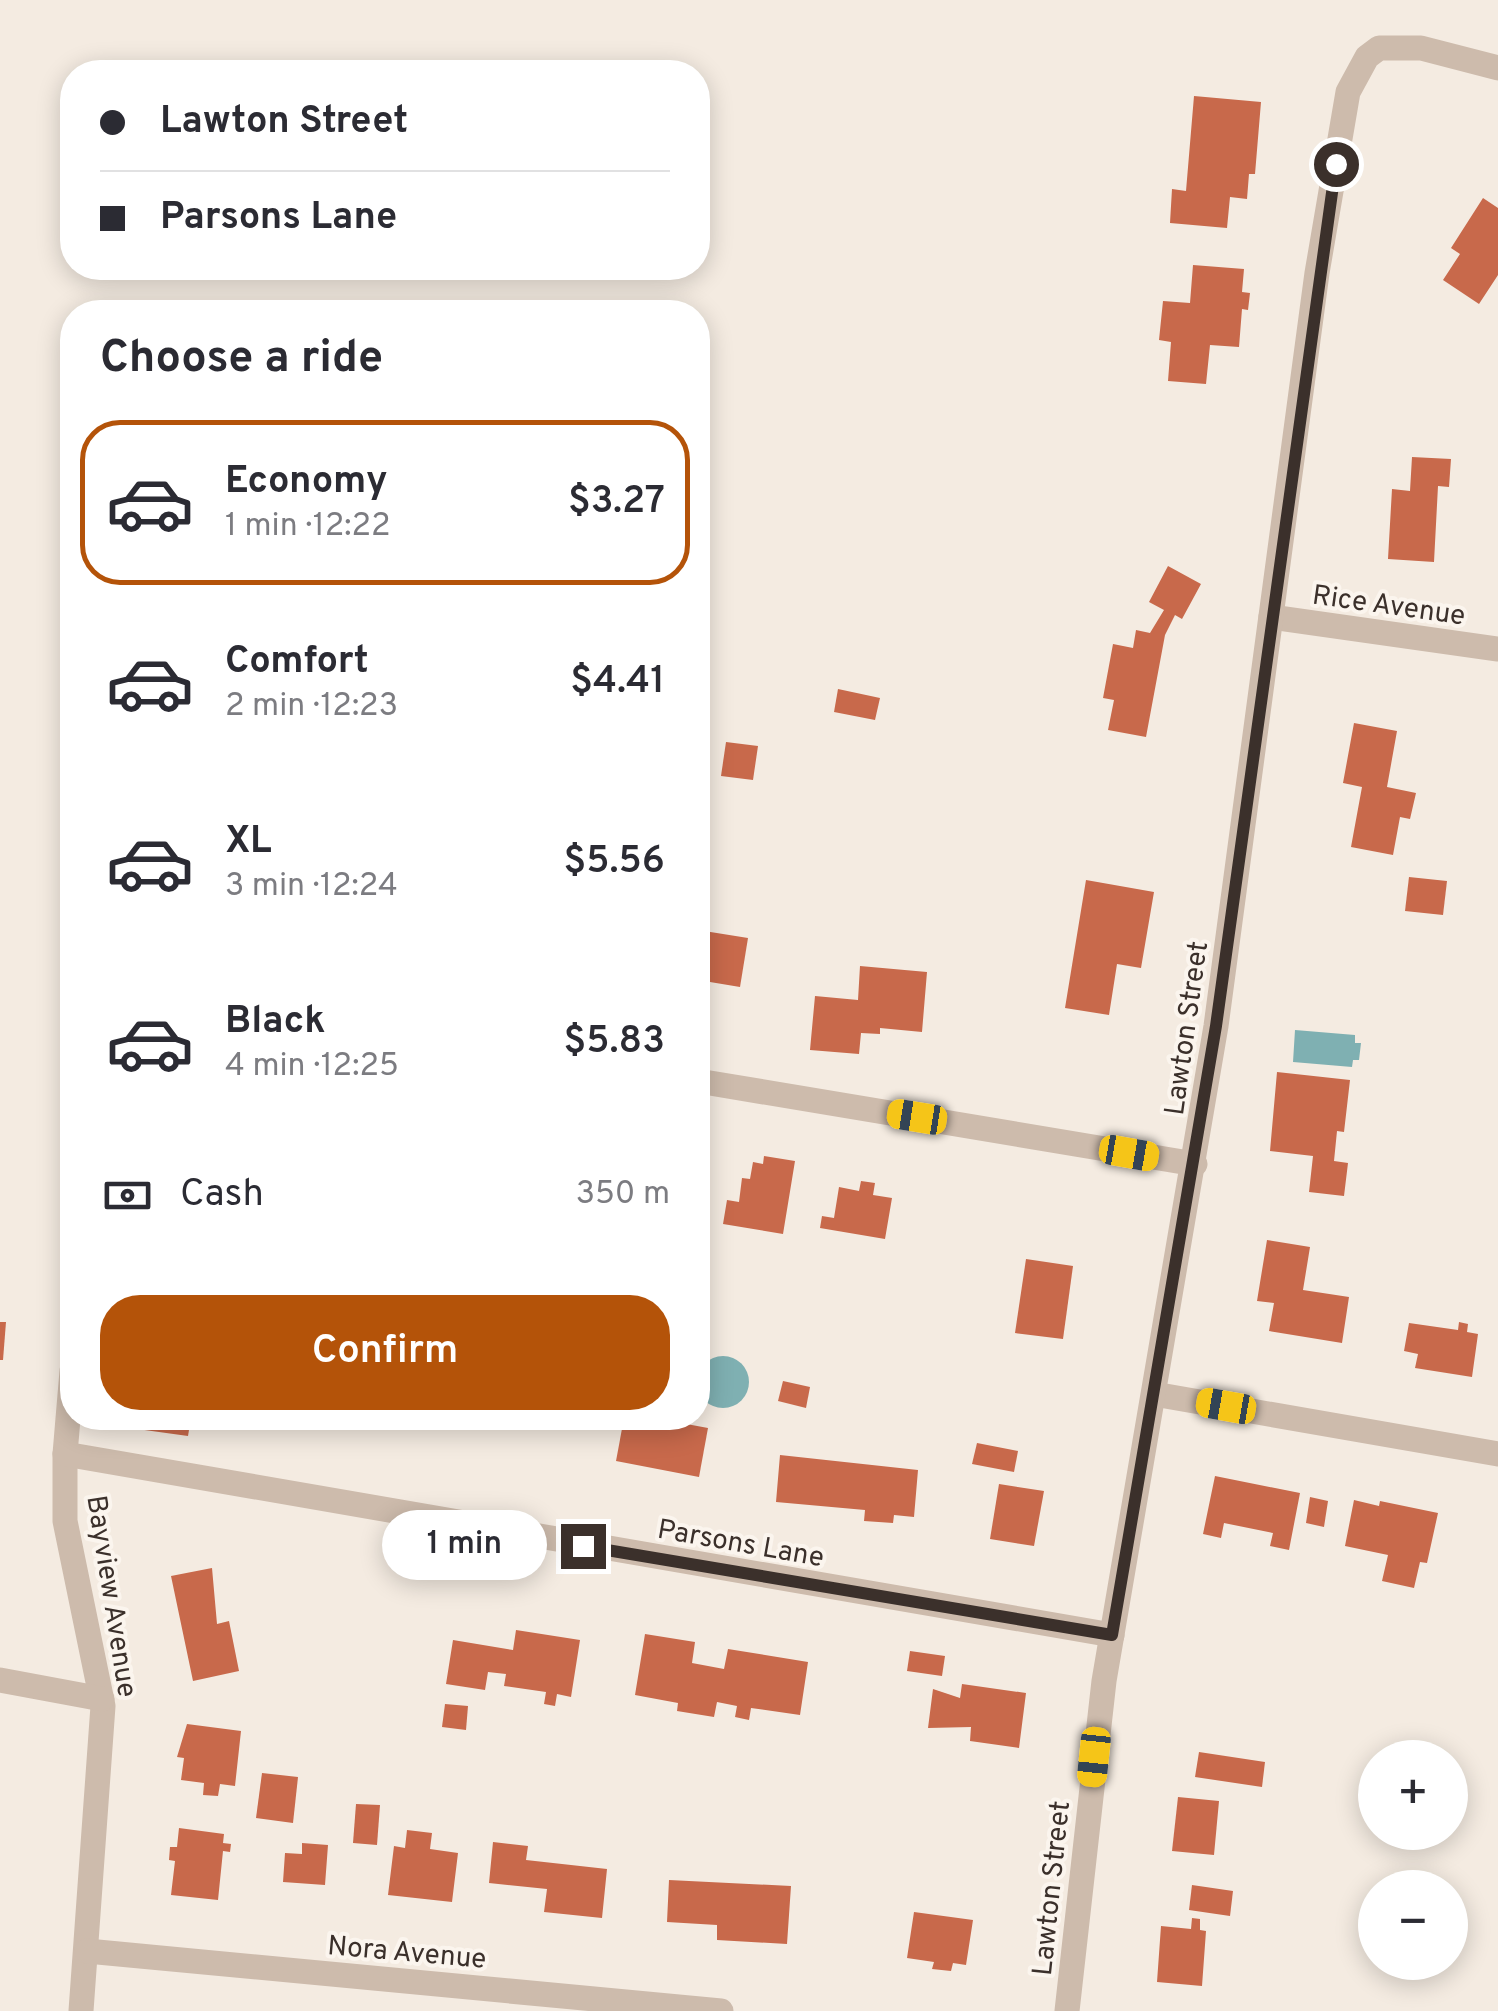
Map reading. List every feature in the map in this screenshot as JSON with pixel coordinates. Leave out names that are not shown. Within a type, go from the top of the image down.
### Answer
[{"type":"street","name":"Lawton Street","points":[[1067,2011],[1112,1635],[1195,1164],[1320,254],[1348,92],[1367,57],[1379,48],[1422,48],[1498,68]]},
{"type":"street","name":"Rice Avenue","points":[[1271,618],[1498,650]]},
{"type":"street","points":[[710,1084],[1195,1164]]},
{"type":"street","points":[[1154,1394],[1498,1454]]},
{"type":"street","name":"Bayview Avenue","points":[[66,1430],[65,1522],[102,1699],[81,2011]]},
{"type":"street","name":"Parsons Lane","points":[[64,1454],[1112,1635]]},
{"type":"street","points":[[0,1680],[102,1699]]},
{"type":"street","name":"Nora Avenue","points":[[87,1951],[721,2011]]},
{"type":"water","points":[[1295,1030],[1355,1035],[1355,1043],[1361,1043],[1359,1060],[1353,1060],[1352,1067],[1293,1062]]},
{"type":"water","points":[[733,1358],[747,1372],[747,1392],[741,1400],[723,1408],[710,1404],[710,1360]]},
{"type":"building","points":[[1194,96],[1261,102],[1255,174],[1249,174],[1247,199],[1230,197],[1227,228],[1170,223],[1172,189],[1186,191]]},
{"type":"building","points":[[1483,198],[1498,208],[1498,275],[1479,304],[1443,280],[1460,254],[1451,248]]},
{"type":"building","points":[[1193,265],[1244,269],[1242,292],[1250,293],[1248,310],[1242,309],[1239,347],[1210,345],[1206,384],[1168,381],[1171,342],[1159,340],[1163,301],[1190,303]]},
{"type":"building","points":[[1412,457],[1451,459],[1449,487],[1438,486],[1434,562],[1388,559],[1392,489],[1410,491]]},
{"type":"building","points":[[1168,566],[1201,584],[1182,619],[1175,615],[1165,635],[1146,737],[1108,730],[1114,700],[1103,698],[1113,644],[1133,648],[1136,630],[1150,633],[1164,610],[1149,602]]},
{"type":"building","points":[[838,689],[880,698],[875,720],[834,712]]},
{"type":"building","points":[[1354,723],[1397,731],[1387,787],[1416,793],[1410,819],[1400,817],[1393,855],[1351,847],[1362,787],[1343,783]]},
{"type":"building","points":[[726,742],[758,746],[753,780],[721,776]]},
{"type":"building","points":[[1409,877],[1447,881],[1443,915],[1405,911]]},
{"type":"building","points":[[1086,880],[1154,892],[1141,968],[1117,964],[1109,1015],[1065,1008]]},
{"type":"building","points":[[710,932],[748,938],[740,987],[710,982]]},
{"type":"building","points":[[860,966],[927,972],[922,1032],[880,1028],[880,1034],[861,1033],[859,1054],[810,1050],[815,996],[858,1000]]},
{"type":"building","points":[[1277,1072],[1350,1080],[1344,1132],[1337,1131],[1334,1161],[1348,1163],[1344,1196],[1309,1192],[1313,1156],[1270,1151]]},
{"type":"building","points":[[764,1156],[795,1161],[783,1234],[723,1224],[727,1200],[739,1202],[742,1178],[750,1179],[753,1162],[763,1164]]},
{"type":"building","points":[[861,1181],[875,1183],[873,1195],[892,1198],[885,1239],[820,1228],[822,1216],[834,1218],[839,1187],[859,1191]]},
{"type":"building","points":[[1267,1240],[1310,1247],[1303,1290],[1349,1297],[1342,1343],[1269,1331],[1274,1303],[1257,1301]]},
{"type":"building","points":[[1026,1259],[1073,1266],[1063,1339],[1015,1333]]},
{"type":"building","points":[[0,1322],[6,1322],[3,1360],[0,1360]]},
{"type":"building","points":[[1459,1322],[1468,1324],[1467,1332],[1478,1334],[1472,1377],[1415,1368],[1418,1354],[1404,1351],[1409,1323],[1458,1330]]},
{"type":"building","points":[[783,1381],[810,1387],[806,1408],[778,1401]]},
{"type":"building","points":[[144,1430],[189,1430],[188,1436]]},
{"type":"building","points":[[622,1430],[708,1430],[699,1477],[616,1461]]},
{"type":"building","points":[[977,1443],[1018,1451],[1014,1472],[972,1464]]},
{"type":"building","points":[[780,1455],[918,1470],[914,1517],[894,1515],[893,1523],[864,1521],[865,1510],[776,1502]]},
{"type":"building","points":[[1215,1476],[1300,1493],[1289,1550],[1270,1546],[1273,1533],[1224,1523],[1221,1538],[1203,1534]]},
{"type":"building","points":[[999,1484],[1044,1491],[1034,1546],[990,1539]]},
{"type":"building","points":[[1310,1497],[1328,1501],[1324,1527],[1306,1523]]},
{"type":"building","points":[[1354,1500],[1438,1513],[1427,1563],[1420,1562],[1414,1588],[1382,1581],[1388,1555],[1345,1546]]},
{"type":"building","points":[[212,1568],[217,1624],[229,1621],[239,1671],[193,1681],[171,1576]]},
{"type":"building","points":[[516,1630],[580,1640],[571,1697],[557,1694],[555,1706],[544,1704],[546,1692],[504,1686],[506,1674],[488,1672],[485,1690],[446,1684],[453,1640],[513,1650]]},
{"type":"building","points":[[645,1634],[695,1642],[692,1663],[724,1669],[728,1649],[808,1662],[800,1715],[751,1708],[749,1720],[735,1717],[737,1706],[717,1702],[714,1717],[677,1711],[678,1703],[635,1695]]},
{"type":"building","points":[[910,1651],[945,1656],[942,1676],[907,1671]]},
{"type":"building","points":[[962,1684],[1026,1693],[1019,1748],[970,1741],[971,1727],[928,1728],[933,1689],[960,1698]]},
{"type":"building","points":[[445,1704],[468,1706],[466,1730],[442,1727]]},
{"type":"building","points":[[187,1724],[241,1731],[235,1786],[220,1784],[218,1796],[203,1795],[204,1783],[181,1780],[184,1758],[177,1757]]},
{"type":"building","points":[[1199,1752],[1265,1762],[1262,1787],[1195,1777]]},
{"type":"building","points":[[262,1773],[298,1777],[293,1823],[256,1818]]},
{"type":"building","points":[[1178,1797],[1219,1801],[1214,1855],[1172,1851]]},
{"type":"building","points":[[356,1804],[380,1805],[377,1845],[353,1843]]},
{"type":"building","points":[[179,1828],[224,1834],[223,1843],[231,1844],[230,1852],[223,1851],[218,1900],[171,1895],[175,1861],[169,1860],[170,1847],[177,1847]]},
{"type":"building","points":[[407,1830],[432,1833],[430,1849],[458,1853],[452,1902],[388,1895],[394,1846],[405,1848]]},
{"type":"building","points":[[493,1842],[528,1846],[526,1860],[607,1869],[602,1918],[544,1912],[547,1889],[489,1883]]},
{"type":"building","points":[[302,1843],[328,1845],[325,1885],[283,1882],[285,1853],[302,1854]]},
{"type":"building","points":[[669,1880],[791,1886],[787,1944],[717,1940],[717,1925],[667,1922]]},
{"type":"building","points":[[1192,1885],[1233,1891],[1230,1916],[1189,1910]]},
{"type":"building","points":[[914,1912],[973,1920],[966,1965],[953,1963],[951,1971],[932,1969],[934,1962],[907,1958]]},
{"type":"building","points":[[1192,1918],[1200,1919],[1200,1930],[1206,1931],[1202,1986],[1157,1982],[1161,1926],[1191,1929]]},
{"type":"route","points":[[583,1546],[1112,1635],[1195,1164],[1226,963],[1317,272],[1336,164]]}]
